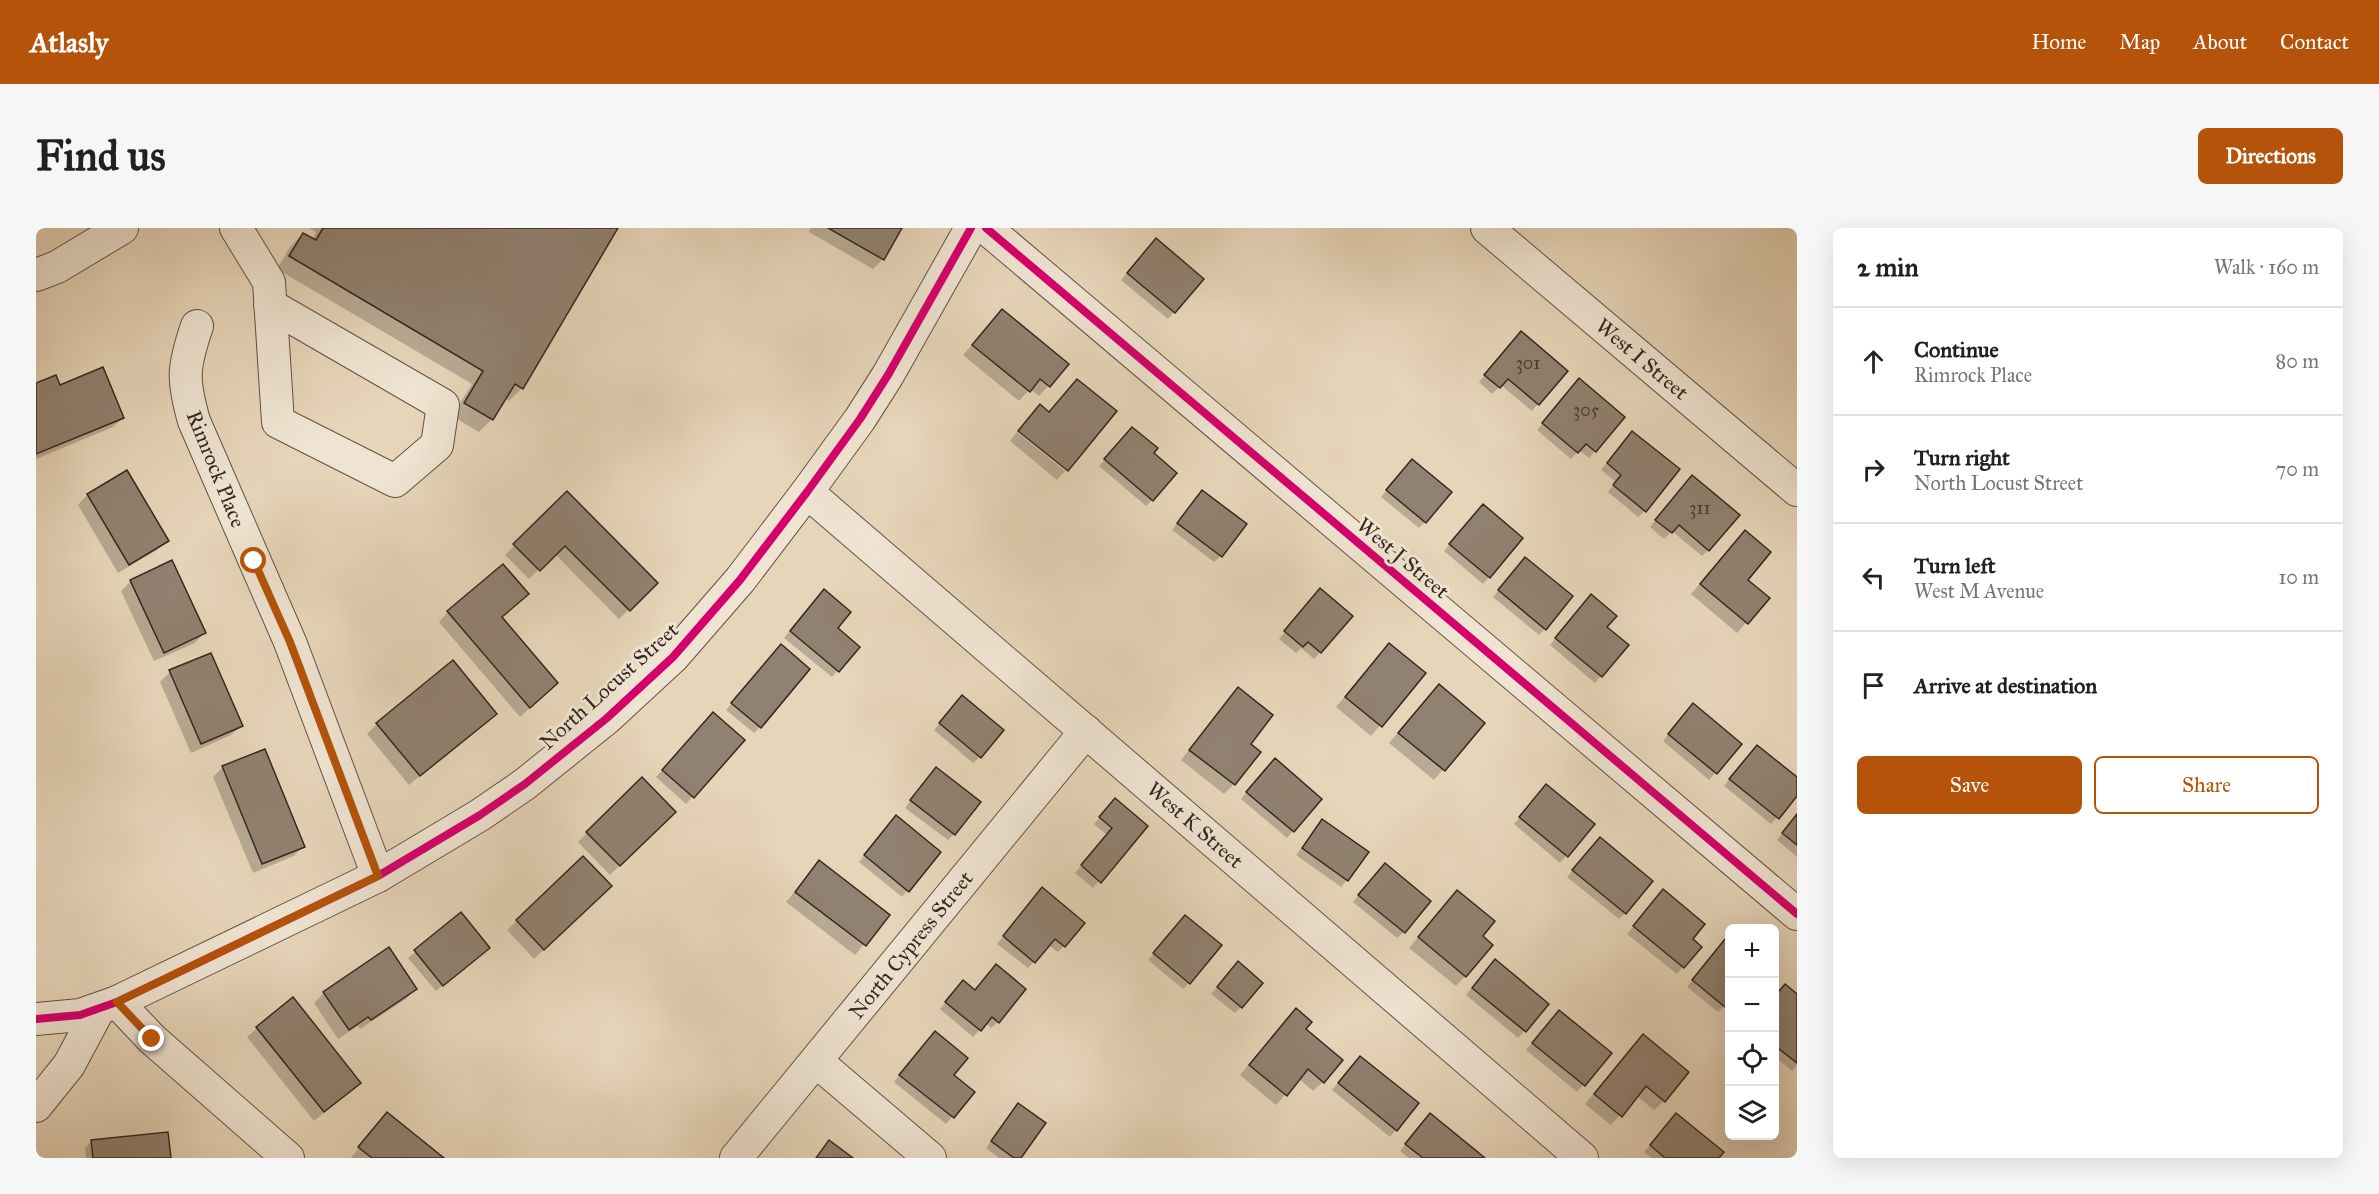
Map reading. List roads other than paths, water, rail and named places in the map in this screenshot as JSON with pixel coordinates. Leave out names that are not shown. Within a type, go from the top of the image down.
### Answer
[{"type":"street","points":[[36,275],[57,267],[122,228]]},
{"type":"street","name":"North Locust Street","points":[[36,1019],[80,1015],[108,1006],[378,876],[480,815],[525,784],[607,718],[673,657],[740,580],[807,492],[860,419],[882,384],[971,228]]},
{"type":"street","name":"West J Street","points":[[986,228],[1797,915]]},
{"type":"street","name":"West I Street","points":[[1489,229],[1797,490]]},
{"type":"street","points":[[250,236],[269,282],[270,306],[278,422],[395,481],[437,445],[443,405],[270,306]]},
{"type":"street","name":"Rimrock Place","points":[[197,326],[186,359],[185,390],[194,421],[290,642],[378,876]]},
{"type":"street","name":"West K Street","points":[[807,492],[1582,1158]]},
{"type":"street","name":"North Cypress Street","points":[[736,1158],[1086,731]]},
{"type":"street","points":[[36,1106],[69,1065],[108,1006],[152,1039],[288,1158]]},
{"type":"street","points":[[816,1060],[930,1158]]}]
